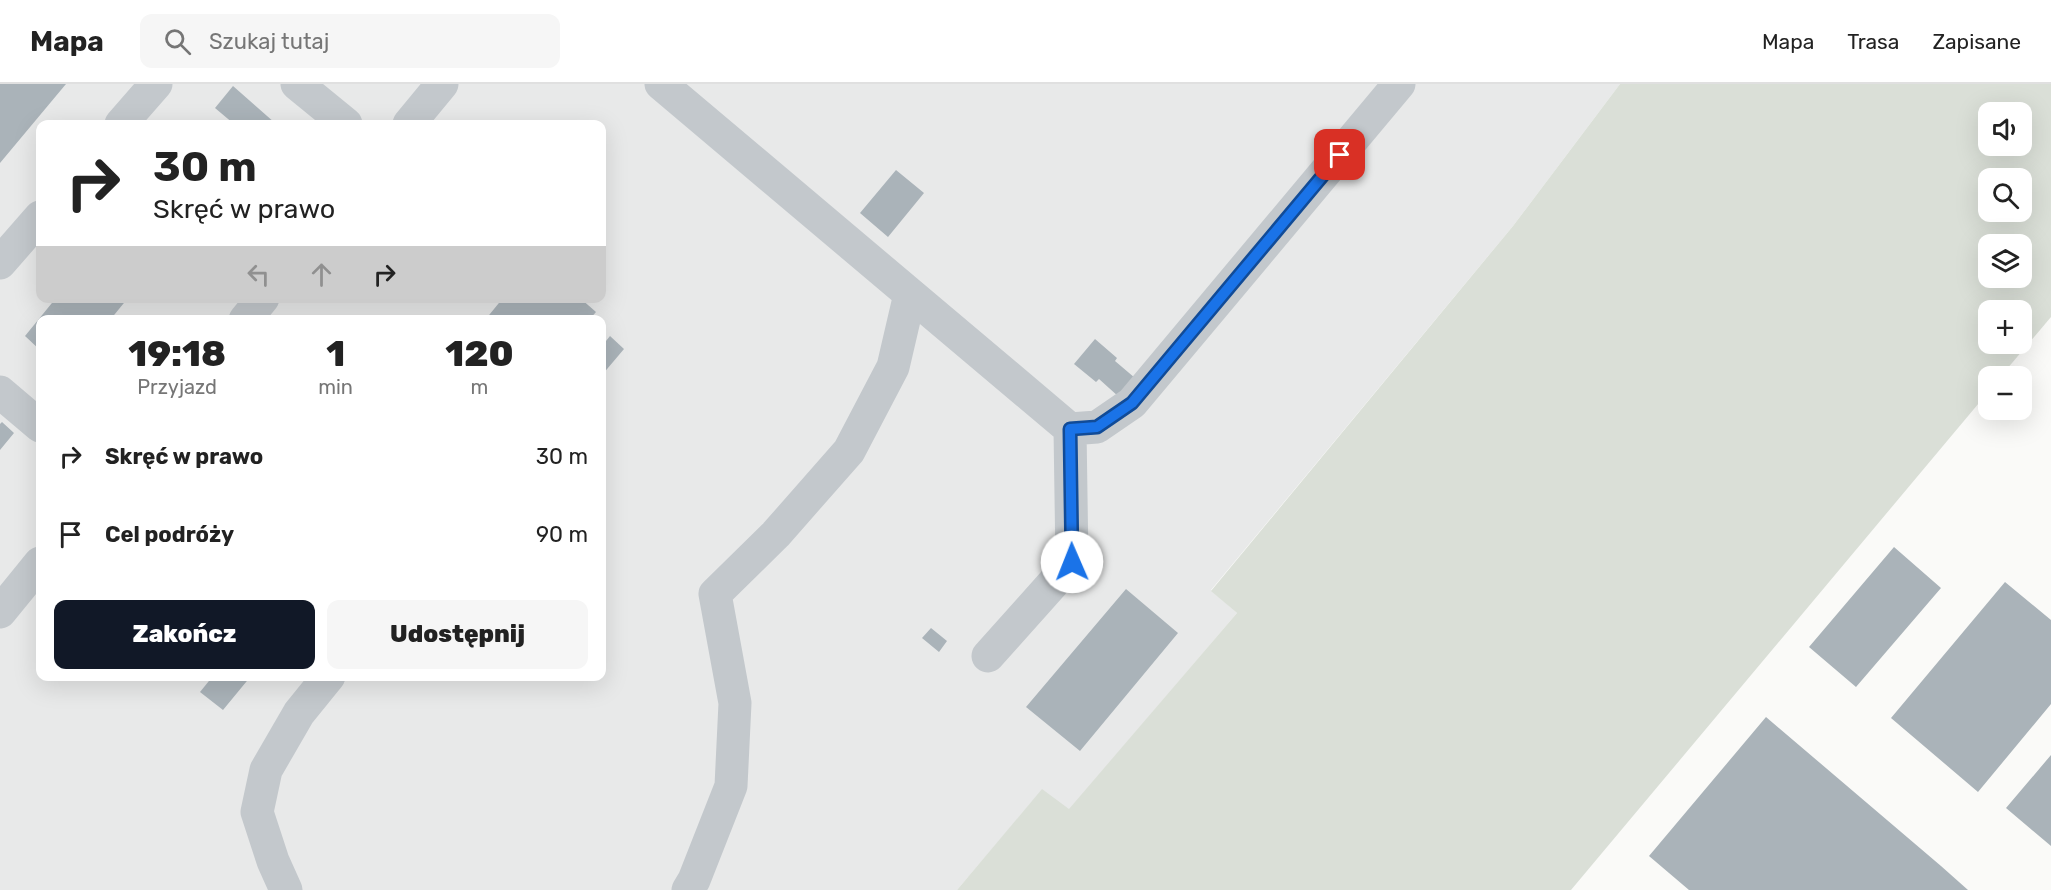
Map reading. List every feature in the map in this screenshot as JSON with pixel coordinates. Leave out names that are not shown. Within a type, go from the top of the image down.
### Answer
[{"type":"lane","points":[[124,120],[156,84]]},
{"type":"lane","points":[[297,84],[341,120]]},
{"type":"lane","points":[[411,120],[442,84]]},
{"type":"lane","points":[[661,84],[1070,429],[1097,427],[1132,403],[1399,84]]},
{"type":"lane","points":[[0,263],[36,222]]},
{"type":"lane","points":[[688,890],[731,786],[735,703],[715,594],[776,534],[849,452],[892,367],[910,294]]},
{"type":"lane","points":[[249,315],[259,303]]},
{"type":"lane","points":[[0,392],[36,423]]},
{"type":"lane","points":[[988,656],[1072,562],[1070,429]]},
{"type":"lane","points":[[0,612],[36,568]]},
{"type":"lane","points":[[286,890],[273,861],[257,812],[266,770],[299,713],[325,681]]},
{"type":"shaded area","points":[[0,84],[1620,84],[1513,226],[1211,590],[1237,613],[1069,810],[1042,790],[957,890],[0,890]]},
{"type":"shaded area","points":[[1620,84],[2051,84],[2051,317],[2032,339],[2032,300],[1978,300],[1978,354],[2020,354],[2009,366],[1978,366],[1978,404],[1571,890],[957,890],[1042,789],[1069,809],[1237,613],[1211,591],[1513,226]]},
{"type":"building","points":[[0,84],[66,84],[0,163]]},
{"type":"building","points":[[233,86],[272,120],[229,120],[215,108]]},
{"type":"building","points":[[896,170],[924,193],[888,237],[860,213]]},
{"type":"building","points":[[52,303],[124,303],[114,315],[42,315]]},
{"type":"building","points":[[499,303],[586,303],[596,312],[593,315],[489,315]]},
{"type":"building","points":[[36,323],[36,346],[25,336]]},
{"type":"building","points":[[610,336],[624,349],[606,370],[606,341]]},
{"type":"building","points":[[1095,339],[1135,378],[1119,397],[1099,379],[1096,382],[1074,364]]},
{"type":"building","points":[[2,422],[14,433],[0,450],[0,424]]},
{"type":"building","points":[[1894,547],[1941,588],[1856,687],[1809,647]]},
{"type":"building","points":[[2005,582],[2051,620],[2051,704],[1978,792],[1891,718]]},
{"type":"building","points":[[1126,589],[1178,633],[1080,751],[1026,707]]},
{"type":"building","points":[[931,628],[947,641],[939,652],[922,638]]},
{"type":"building","points":[[209,681],[247,681],[223,710],[200,692]]},
{"type":"building","points":[[1766,717],[1968,890],[1689,890],[1649,856]]},
{"type":"building","points":[[2051,755],[2051,846],[2006,808]]},
{"type":"route","points":[[1072,562],[1070,429],[1097,427],[1132,403],[1340,155]]}]
